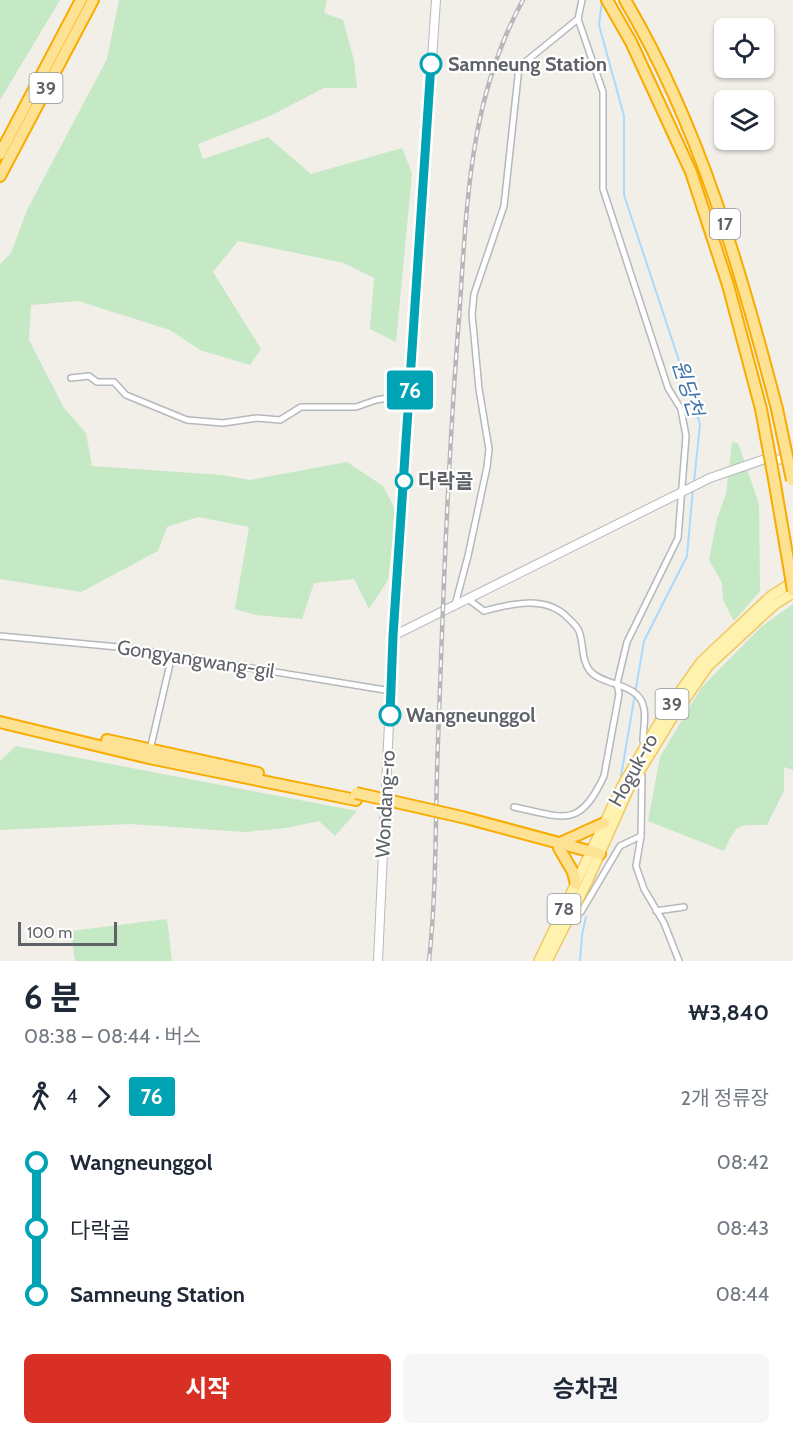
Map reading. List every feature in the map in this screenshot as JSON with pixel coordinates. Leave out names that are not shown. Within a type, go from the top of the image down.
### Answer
[{"type":"highway","name":"39","points":[[0,154],[81,0]]},
{"type":"highway","name":"39","points":[[0,176],[93,0]]},
{"type":"highway","name":"17","points":[[607,0],[631,42],[677,141],[702,203],[728,285],[760,409],[793,592]]},
{"type":"highway","name":"17","points":[[625,0],[650,46],[692,138],[727,230],[777,410],[792,483]]},
{"type":"highway","points":[[0,717],[150,754]]},
{"type":"highway","points":[[0,722],[462,820],[595,855]]},
{"type":"highway","points":[[559,845],[604,823]]},
{"type":"highway","points":[[559,845],[573,872],[576,884]]},
{"type":"main road","name":"Wondang-ro","points":[[378,961],[393,636],[436,0]]},
{"type":"main road","points":[[393,636],[710,478],[765,459],[793,460]]},
{"type":"main road","name":"Hoguk-ro","points":[[538,961],[576,884],[595,855],[604,823],[622,786],[665,713],[701,662],[792,577]]},
{"type":"main road","name":"Hoguk-ro","points":[[548,961],[571,914],[595,855],[628,790],[672,718],[708,666],[774,606],[793,592]]},
{"type":"street","points":[[514,807],[564,818],[577,814],[586,807],[604,776],[620,694],[617,684],[627,642],[678,538],[683,492],[686,436],[681,409],[668,388],[603,189],[603,92],[578,19],[582,0]]},
{"type":"street","points":[[455,605],[468,556],[489,449],[479,389],[472,314],[474,294],[504,206],[519,67],[578,19]]},
{"type":"street","points":[[71,378],[89,376],[97,381],[114,382],[126,395],[187,420],[223,423],[257,418],[280,420],[301,406],[356,407],[376,400],[410,394]]},
{"type":"street","points":[[468,598],[484,611],[509,604],[524,603],[544,604],[561,611],[579,631],[586,665],[592,673],[601,680],[624,685],[642,700],[645,710],[643,741]]},
{"type":"street","name":"Gongyangwang-gil","points":[[0,636],[129,648],[391,691]]},
{"type":"street","points":[[150,754],[172,655]]},
{"type":"street","points":[[642,776],[641,836],[636,866],[644,889],[664,923],[679,961]]},
{"type":"street","points":[[571,914],[581,912],[620,846],[641,836]]},
{"type":"street","points":[[656,911],[684,907]]},
{"type":"green space","points":[[0,0],[60,0],[0,100]]},
{"type":"green space","points":[[119,0],[327,0],[324,13],[343,20],[354,60],[357,88],[324,88],[270,116],[198,144],[203,159],[268,137],[311,174],[402,148],[412,173],[396,342],[370,329],[374,278],[344,263],[238,241],[213,272],[261,349],[250,365],[200,350],[170,330],[78,301],[31,305],[29,340],[64,408],[86,433],[92,466],[221,475],[250,480],[347,462],[383,486],[396,511],[388,580],[369,609],[354,579],[314,583],[302,619],[256,615],[235,609],[249,527],[198,517],[167,527],[158,551],[81,592],[0,579],[0,264],[11,253],[27,210],[107,59]]},
{"type":"green space","points":[[732,442],[738,443],[759,504],[760,591],[734,621],[723,600],[722,583],[709,560],[717,519],[726,494]]},
{"type":"green space","points":[[793,604],[793,770],[784,767],[784,791],[767,825],[749,825],[735,830],[724,851],[648,821],[660,757],[701,688],[761,627]]},
{"type":"green space","points":[[16,746],[357,811],[335,836],[319,821],[286,828],[245,832],[130,824],[0,830],[0,761]]},
{"type":"green space","points":[[167,919],[172,961],[75,961],[71,931]]},
{"type":"waterway","name":"원당천","points":[[602,0],[599,25],[624,116],[624,195],[700,424],[694,482]]},
{"type":"waterway","name":"원당천","points":[[621,776],[644,641],[687,556],[693,488]]},
{"type":"waterway","name":"원당천","points":[[580,961],[586,917]]},
{"type":"railway","points":[[429,961],[435,879],[437,769],[449,477],[468,195],[473,155],[491,76],[505,38],[523,0]]},
{"type":"bus line","name":"76","points":[[390,715],[393,636],[431,64]]},
{"type":"place","name":"Samneung Station","points":[[431,64]]},
{"type":"place","name":"다락골","points":[[404,481]]},
{"type":"place","name":"Wangneunggol","points":[[390,715]]}]
